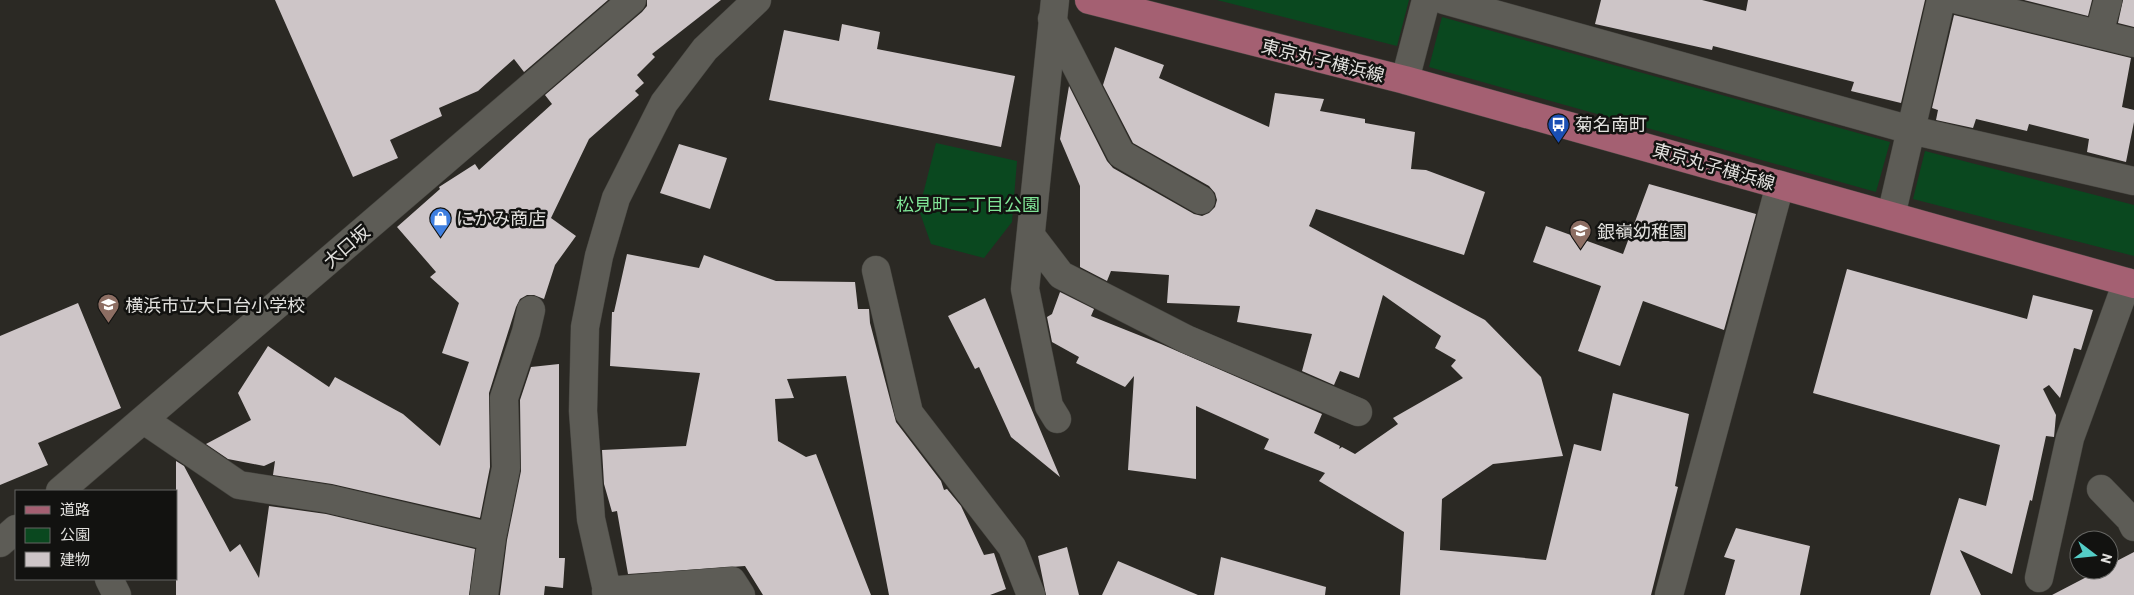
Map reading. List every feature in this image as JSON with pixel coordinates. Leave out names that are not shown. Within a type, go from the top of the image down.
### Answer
[{"type":"main road","name":"東京丸子横浜線","points":[[1089,0],[1404,80],[2131,283]]},
{"type":"street","name":"大口坂","points":[[62,490],[632,0]]},
{"type":"street","points":[[741,595],[732,581],[607,593],[591,519],[583,411],[585,327],[599,256],[616,198],[664,103],[705,49],[756,0]]},
{"type":"street","points":[[1404,80],[1426,0]]},
{"type":"street","points":[[1444,0],[1911,130],[2134,181]]},
{"type":"street","points":[[1891,216],[1941,0]]},
{"type":"street","points":[[1958,0],[2134,43]]},
{"type":"street","points":[[2099,34],[2108,0]]},
{"type":"street","points":[[1054,9],[1121,154],[1201,200]]},
{"type":"street","points":[[1054,9],[1026,289],[1049,406],[1057,419]]},
{"type":"street","points":[[1669,595],[1780,185]]},
{"type":"street","points":[[1032,237],[1062,275],[1186,339],[1358,412]]},
{"type":"street","points":[[876,270],[909,413],[1012,547],[1031,595]]},
{"type":"street","points":[[2039,578],[2070,438],[2131,283]]},
{"type":"street","points":[[484,595],[492,537],[506,468],[504,398],[532,310]]},
{"type":"street","points":[[144,420],[239,485],[329,499],[492,537]]},
{"type":"street","points":[[2100,489],[2130,519],[2134,526]]},
{"type":"street","points":[[0,543],[15,530]]},
{"type":"street","points":[[110,580],[117,595]]},
{"type":"green space","points":[[1217,0],[1409,0],[1397,46]]},
{"type":"green space","points":[[1442,17],[1890,142],[1876,192],[1429,67]]},
{"type":"green space","name":"松見町二丁目公園","points":[[936,143],[1017,161],[1012,222],[984,258],[931,244],[919,210]]},
{"type":"green space","points":[[1925,151],[2134,205],[2134,256],[1913,199]]},
{"type":"building","points":[[275,0],[608,0],[524,72],[514,59],[478,91],[439,108],[442,116],[390,140],[398,158],[353,177]]},
{"type":"building","points":[[647,0],[721,0],[652,54],[655,57],[637,75],[644,83],[635,91],[639,95],[589,139],[551,218],[576,236],[555,265],[544,299],[534,295],[527,295],[520,299],[516,307],[489,393],[490,467],[480,518],[332,484],[273,475],[275,461],[264,466],[228,459],[206,444],[251,420],[238,393],[268,346],[329,387],[335,377],[403,414],[440,446],[469,362],[442,353],[459,303],[430,277],[436,272],[397,227],[440,189],[439,187],[475,164],[479,170],[552,104],[545,95],[642,12],[647,6]]},
{"type":"building","points":[[1601,0],[1702,0],[1746,11],[1748,0],[1925,0],[1901,103],[1851,91],[1854,82],[1713,46],[1712,50],[1595,24]]},
{"type":"building","points":[[2024,0],[2092,0],[2088,16]]},
{"type":"building","points":[[2123,0],[2134,0],[2134,27],[2118,23]]},
{"type":"building","points":[[1954,15],[2131,58],[2122,107],[2134,110],[2134,122],[2126,162],[2087,152],[2089,139],[2029,124],[2027,131],[1976,119],[1973,128],[1936,120],[1938,110],[1932,108]]},
{"type":"building","points":[[842,24],[880,32],[877,49],[1015,76],[1001,147],[769,100],[784,30],[839,41]]},
{"type":"building","points":[[1115,47],[1164,65],[1159,78],[1269,127],[1275,93],[1324,99],[1320,111],[1365,119],[1365,123],[1415,132],[1411,169],[1426,170],[1485,192],[1464,255],[1316,209],[1309,226],[1485,320],[1541,377],[1563,456],[1493,464],[1442,499],[1440,550],[1546,560],[1574,444],[1601,451],[1613,393],[1689,414],[1675,486],[1678,487],[1651,595],[1400,595],[1404,532],[1319,481],[1325,473],[1264,449],[1269,439],[1196,406],[1196,479],[1128,470],[1134,376],[1125,387],[1076,363],[1079,357],[1052,342],[1047,317],[1052,314],[1060,292],[1094,309],[1091,316],[1161,344],[1322,414],[1314,433],[1340,446],[1339,449],[1342,447],[1355,454],[1398,424],[1393,418],[1463,378],[1451,366],[1456,360],[1435,348],[1441,336],[1383,295],[1359,378],[1340,371],[1334,385],[1302,371],[1312,334],[1237,322],[1240,306],[1167,303],[1169,275],[1111,271],[1107,281],[1080,267],[1080,186],[1060,139],[1069,86],[1107,161],[1113,168],[1194,214],[1202,216],[1209,213],[1215,207],[1217,200],[1215,193],[1209,186],[1133,143],[1103,85]]},
{"type":"building","points":[[679,144],[727,158],[710,209],[660,193]]},
{"type":"building","points":[[1649,184],[1756,214],[1724,330],[1643,301],[1620,366],[1578,351],[1601,286],[1533,262],[1546,226],[1623,254]]},
{"type":"building","points":[[627,254],[699,268],[704,255],[776,281],[855,282],[858,309],[869,309],[870,323],[896,422],[941,481],[944,490],[947,489],[961,506],[984,555],[994,553],[1006,589],[990,595],[889,595],[846,376],[787,379],[794,398],[775,399],[778,441],[806,457],[816,454],[871,595],[763,595],[745,566],[628,574],[617,511],[612,512],[604,484],[602,450],[686,446],[700,373],[610,366],[612,312],[614,312]]},
{"type":"building","points":[[1847,269],[2027,319],[2033,295],[2093,310],[2081,350],[2074,348],[2060,398],[2049,385],[2043,389],[2056,415],[2054,437],[2046,436],[2032,501],[2030,500],[2012,574],[1960,550],[1981,595],[1930,595],[1959,498],[1986,506],[2000,445],[1813,393]]},
{"type":"building","points":[[985,298],[1060,477],[1011,437],[979,367],[975,369],[948,316]]},
{"type":"building","points":[[78,303],[121,408],[38,443],[48,465],[0,485],[0,336]]},
{"type":"building","points":[[559,364],[559,558],[565,558],[563,588],[545,586],[544,595],[500,595],[507,540],[521,471],[520,400],[531,367]]},
{"type":"building","points":[[176,461],[184,466],[230,552],[240,544],[259,578],[269,506],[326,514],[475,549],[469,595],[176,595],[176,580],[178,580],[178,490],[176,490]]},
{"type":"building","points":[[1736,528],[1810,546],[1800,595],[1725,595],[1735,560],[1724,557]]},
{"type":"building","points":[[1067,547],[1079,595],[1046,595],[1038,556]]},
{"type":"building","points":[[2134,552],[2134,595],[2052,595],[2081,580],[2119,580],[2119,560]]},
{"type":"building","points":[[1221,557],[1326,587],[1325,595],[1214,595]]},
{"type":"building","points":[[1118,561],[1198,595],[1102,595]]},
{"type":"place","name":"菊名南町","points":[[1559,143]]},
{"type":"place","name":"にかみ商店","points":[[440,237]]},
{"type":"place","name":"銀嶺幼稚園","points":[[1581,250]]},
{"type":"place","name":"横浜市立大口台小学校","points":[[109,324]]}]
